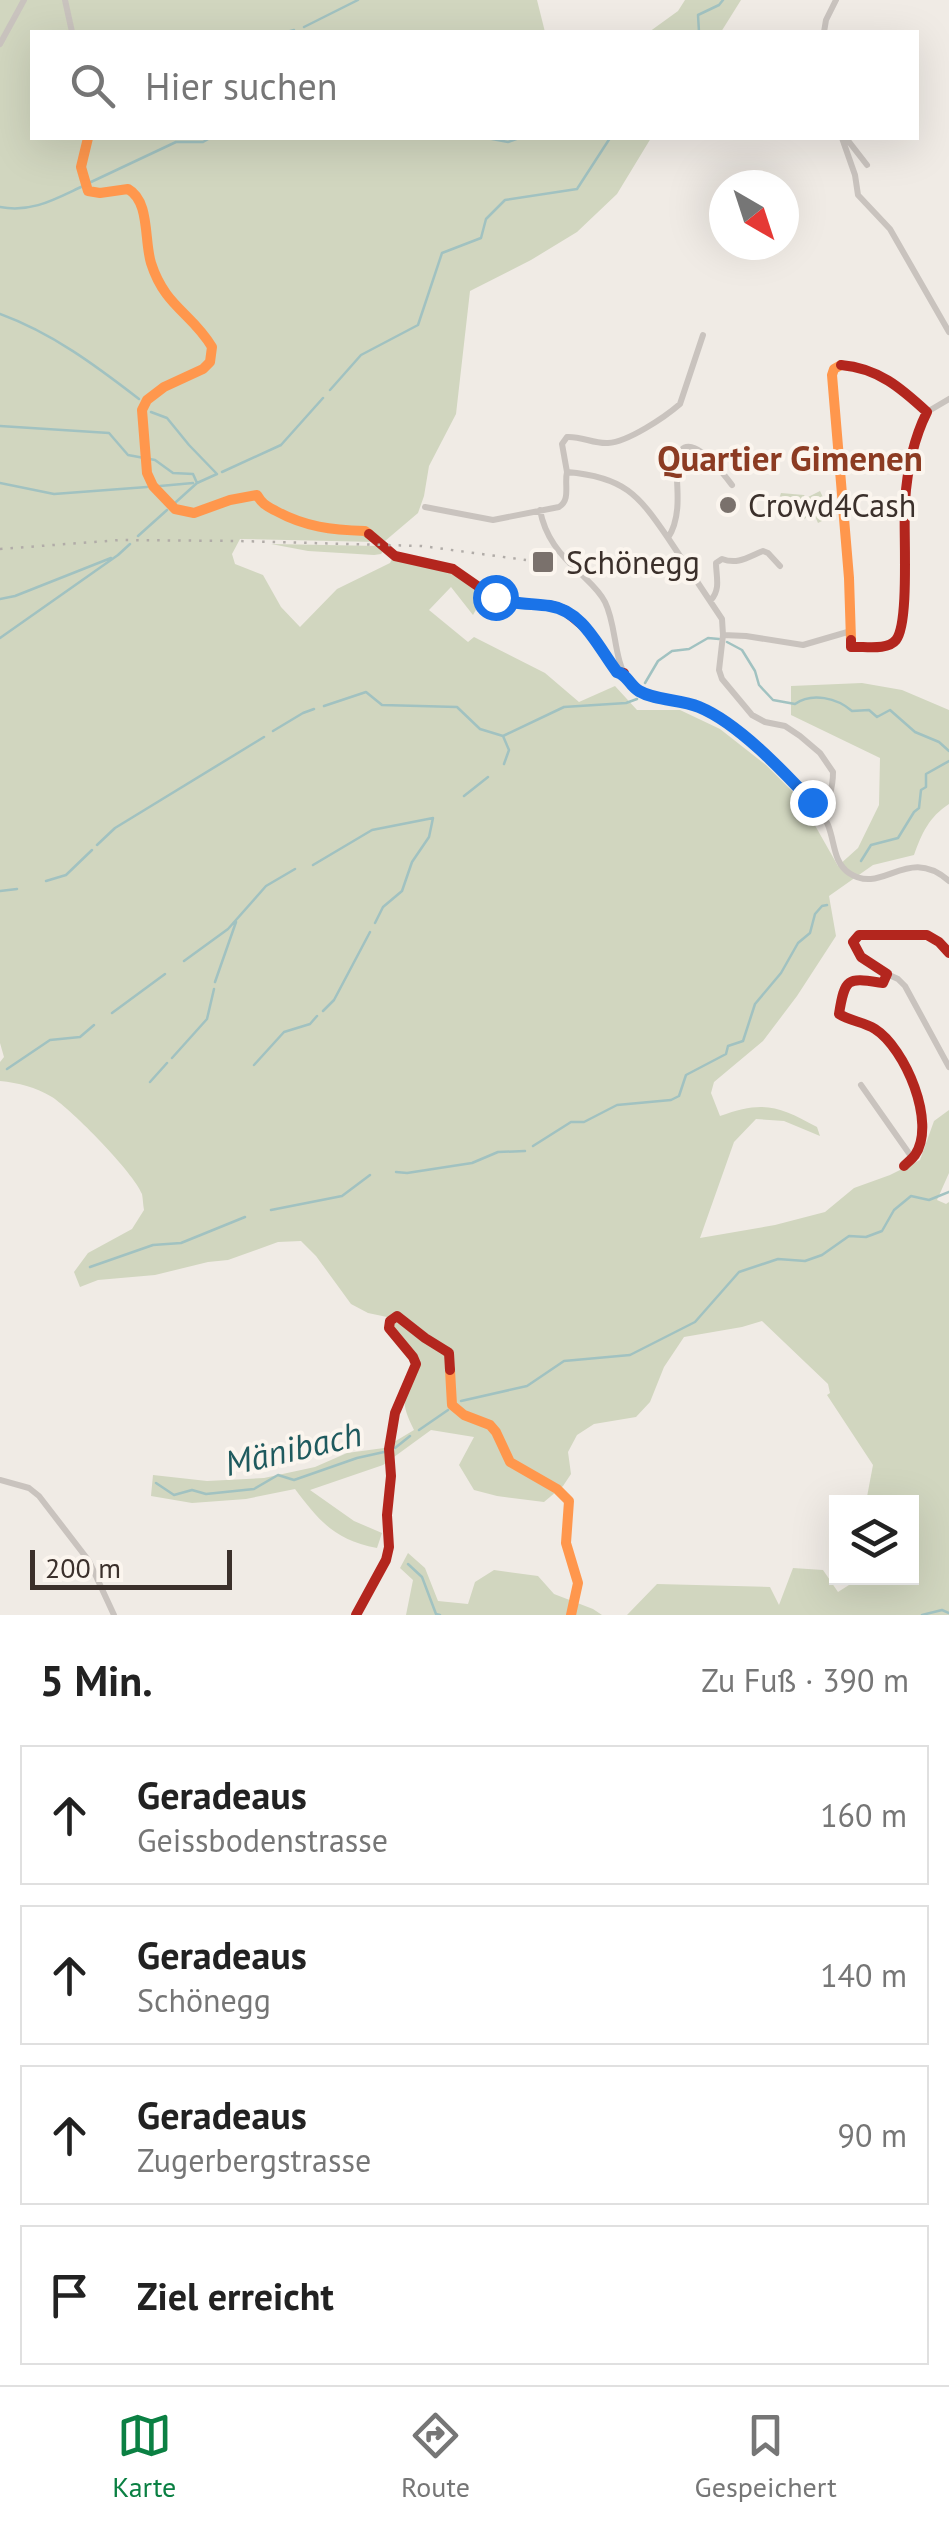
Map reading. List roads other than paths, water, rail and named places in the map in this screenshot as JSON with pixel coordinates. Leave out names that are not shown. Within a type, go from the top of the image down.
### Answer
[{"type":"street","points":[[0,44],[24,0]]},
{"type":"street","points":[[65,0],[72,30]]},
{"type":"street","points":[[825,30],[836,0]]},
{"type":"street","points":[[87,140],[82,176],[88,191],[101,194],[126,189],[138,197],[145,240],[163,292],[212,348],[208,364],[151,394],[142,410],[147,473],[165,502],[182,512],[194,512],[257,495],[260,502],[296,522],[328,530],[365,532],[403,560],[454,569],[508,602],[564,610],[587,629],[617,672],[624,673]]},
{"type":"street","points":[[845,140],[857,193],[890,228],[949,332]]},
{"type":"street","points":[[846,140],[867,166]]},
{"type":"street","points":[[425,508],[493,520],[564,504],[567,472],[562,444],[567,437],[605,443],[618,441],[680,404],[703,335]]},
{"type":"street","points":[[926,412],[879,372],[841,365],[834,369],[851,647],[889,646],[899,634],[905,575],[906,488],[926,412],[949,399]]},
{"type":"street","points":[[668,538],[677,517],[676,463],[682,450],[694,448],[702,452],[732,485]]},
{"type":"street","points":[[567,472],[602,476],[644,503],[722,619],[718,670],[722,679],[752,716],[785,726],[800,736],[834,772],[831,792],[820,812]]},
{"type":"street","points":[[540,510],[556,549],[597,589],[606,604],[624,673],[637,690],[698,707],[746,738],[820,812],[830,829],[837,858],[851,874],[875,878],[919,865],[949,880]]},
{"type":"street","points":[[710,600],[716,595],[716,563],[722,559],[740,561],[763,551],[780,566]]},
{"type":"street","points":[[723,635],[803,645],[850,631]]},
{"type":"street","points":[[949,954],[927,935],[859,935],[853,942],[854,951],[905,986],[949,1066]]},
{"type":"street","points":[[861,1085],[909,1163],[921,1145],[922,1128],[905,1064],[874,1028],[848,1021],[840,1014],[849,981],[856,978],[877,984],[887,974]]},
{"type":"street","points":[[356,1615],[389,1547],[389,1450],[394,1414],[416,1364],[390,1328],[390,1320],[397,1316],[449,1353],[452,1405],[463,1414],[490,1424],[509,1461],[556,1487],[569,1501],[565,1534],[580,1588],[570,1615]]},
{"type":"street","points":[[0,1480],[30,1488],[39,1496],[90,1561],[114,1615]]},
{"type":"waterway","points":[[304,27],[358,0]]},
{"type":"waterway","points":[[699,30],[698,15],[723,0]]},
{"type":"waterway","points":[[91,182],[176,142],[206,140]]},
{"type":"waterway","points":[[498,140],[514,140]]},
{"type":"waterway","points":[[330,390],[361,355],[418,325],[442,253],[481,238],[486,219],[505,200],[577,189],[609,140]]},
{"type":"waterway","points":[[0,207],[33,206],[83,186]]},
{"type":"waterway","points":[[0,314],[55,340],[139,399]]},
{"type":"waterway","points":[[222,472],[281,445],[323,398]]},
{"type":"waterway","points":[[151,412],[167,418],[217,474],[197,483],[176,502]]},
{"type":"waterway","points":[[0,426],[109,433],[128,455],[155,460],[173,473],[193,474],[197,483]]},
{"type":"waterway","points":[[0,483],[54,494],[147,487]]},
{"type":"waterway","points":[[160,486],[193,483]]},
{"type":"waterway","points":[[138,536],[167,510]]},
{"type":"waterway","points":[[118,555],[130,544]]},
{"type":"waterway","points":[[0,638],[118,555]]},
{"type":"waterway","points":[[0,599],[111,558]]},
{"type":"waterway","points":[[645,683],[658,661],[672,651],[689,649],[708,638],[719,639]]},
{"type":"waterway","points":[[727,642],[742,650],[759,685],[773,700],[795,704],[809,698],[824,698],[852,711],[869,710],[877,717],[890,710],[915,732],[949,751]]},
{"type":"waterway","points":[[324,706],[366,692],[382,705],[457,707],[480,729],[503,736]]},
{"type":"waterway","points":[[504,764],[509,750],[503,736],[564,707],[637,699]]},
{"type":"waterway","points":[[273,731],[314,709]]},
{"type":"waterway","points":[[97,845],[115,828],[264,737]]},
{"type":"waterway","points":[[861,861],[871,845],[898,838],[919,808],[926,774],[949,761]]},
{"type":"waterway","points":[[464,796],[488,777]]},
{"type":"waterway","points":[[313,865],[372,830],[433,818],[429,837],[412,862],[402,891],[383,907],[375,923]]},
{"type":"waterway","points":[[46,881],[66,875],[92,850]]},
{"type":"waterway","points":[[184,961],[228,929],[266,886],[295,869]]},
{"type":"waterway","points":[[0,891],[17,889]]},
{"type":"waterway","points":[[533,1146],[571,1122],[584,1122],[617,1105],[679,1096],[686,1075],[726,1054],[728,1046],[743,1041],[755,1004],[781,973],[798,943],[810,933],[815,914],[827,905]]},
{"type":"waterway","points":[[215,982],[236,922]]},
{"type":"waterway","points":[[323,1011],[334,1000],[370,932]]},
{"type":"waterway","points":[[112,1013],[165,974]]},
{"type":"waterway","points":[[172,1058],[207,1019],[214,989]]},
{"type":"waterway","points":[[254,1065],[284,1032],[310,1024],[317,1016]]},
{"type":"waterway","points":[[7,1069],[50,1040],[80,1037],[94,1025]]},
{"type":"waterway","points":[[150,1082],[167,1063]]},
{"type":"waterway","points":[[396,1172],[472,1163],[498,1152],[525,1151]]},
{"type":"waterway","points":[[271,1210],[342,1196],[370,1175]]},
{"type":"waterway","name":"Mänibach","points":[[461,1401],[527,1386],[564,1361],[630,1355],[695,1322],[739,1272],[778,1259],[805,1261],[822,1255],[849,1236],[866,1237],[882,1231],[894,1210],[911,1196],[929,1200],[949,1192]]},
{"type":"waterway","points":[[90,1267],[153,1245],[181,1243],[245,1217]]},
{"type":"waterway","name":"Mänibach","points":[[419,1430],[448,1410]]},
{"type":"waterway","name":"Mänibach","points":[[395,1448],[410,1436]]},
{"type":"waterway","name":"Mänibach","points":[[156,1483],[174,1495],[192,1490],[206,1494],[254,1489],[278,1475],[294,1480],[384,1452]]},
{"type":"waterway","points":[[408,1564],[422,1577],[436,1614],[440,1615]]},
{"type":"waterway","points":[[922,1615],[942,1610],[949,1613]]},
{"type":"railway","points":[[0,549],[120,540],[239,541],[422,546],[526,560]]},
{"type":"place","name":"Crowd4Cash","points":[[728,505]]},
{"type":"place","name":"Schönegg","points":[[543,562]]},
{"type":"district","name":"Quartier Gimenen","points":[[790,458]]}]
